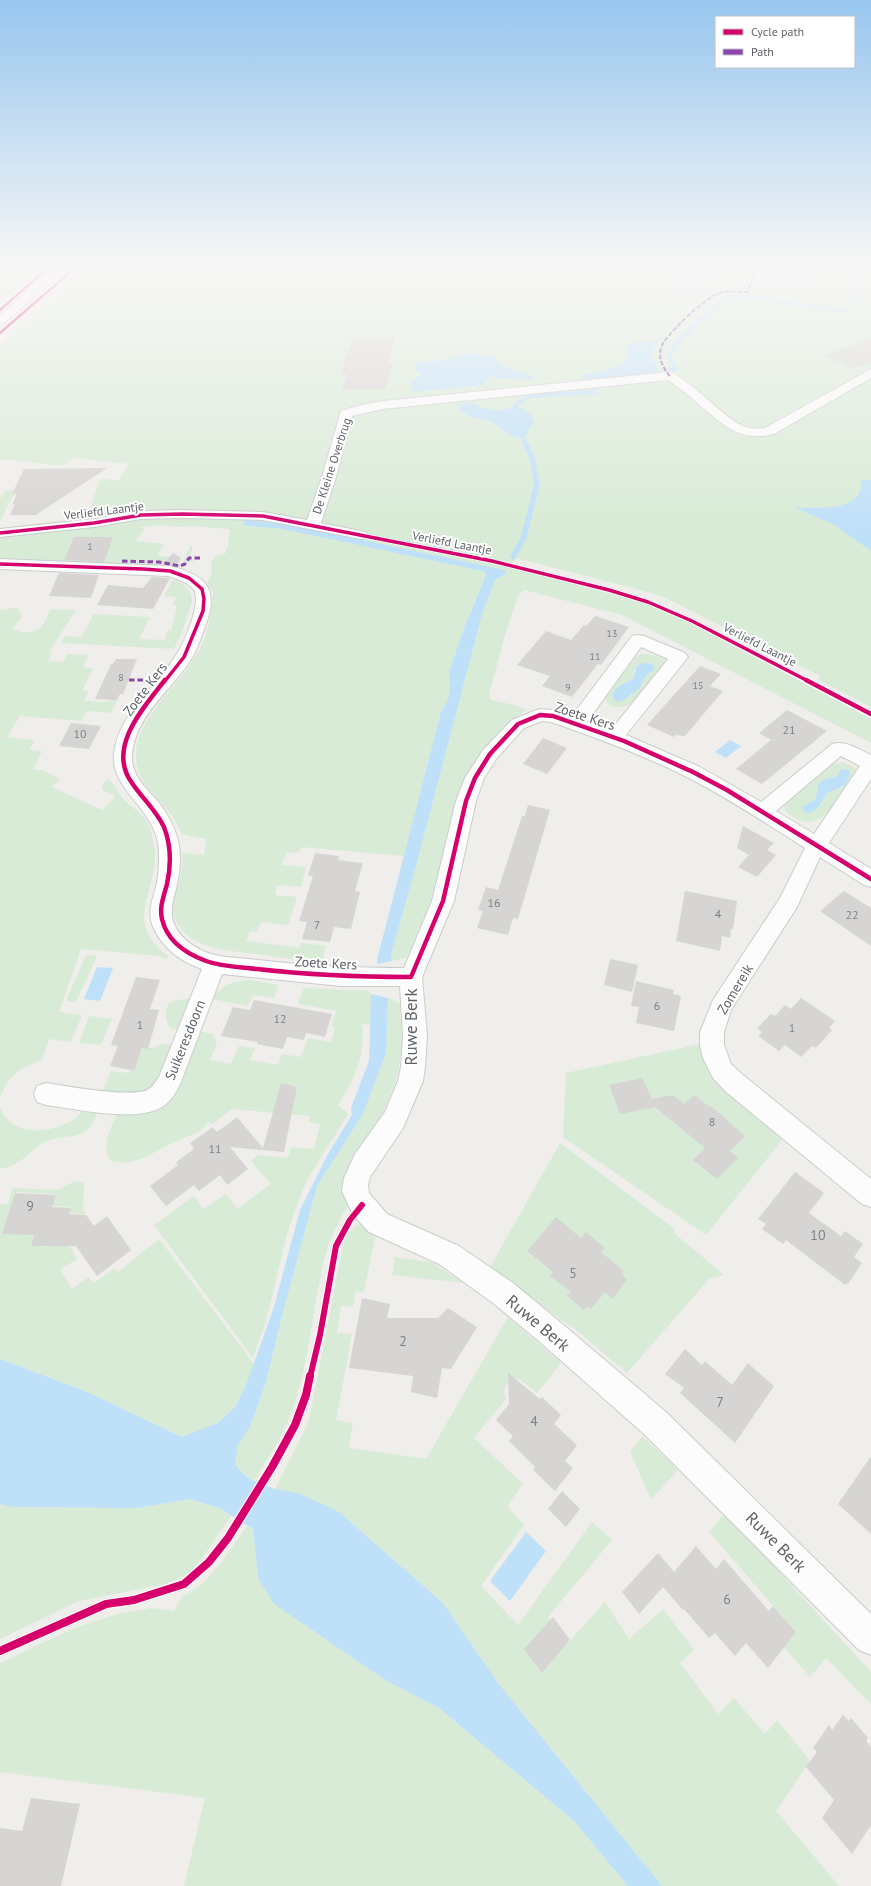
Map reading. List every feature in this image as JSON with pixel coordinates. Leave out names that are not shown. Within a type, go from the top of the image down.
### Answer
[{"type":"street","name":"De Kleine Overbrug","points":[[313,525],[329,477],[346,414],[361,409],[383,405],[523,390],[670,376],[690,390],[733,426],[740,430],[758,433],[769,431],[871,373]]},
{"type":"street","name":"Verliefd Laantje","points":[[0,533],[94,523],[141,516],[182,514],[264,516],[361,536]]},
{"type":"street","name":"Zoete Kers","points":[[0,564],[160,570],[183,575],[194,581],[202,589],[204,599],[203,611],[192,643],[184,657],[135,720],[125,743],[123,767],[130,781],[161,820],[167,838],[170,858],[161,907],[163,925],[173,941],[182,949],[203,961],[215,964],[299,974],[341,977],[411,977],[443,901],[466,801],[475,778],[490,754],[518,724],[540,715],[553,716],[614,738],[693,772],[728,790],[871,879]]},
{"type":"street","name":"Zoete Kers","points":[[576,724],[638,640],[680,657],[614,738]]},
{"type":"street","points":[[762,812],[839,748],[871,764],[816,846]]},
{"type":"street","name":"Zomereik","points":[[816,846],[803,870],[790,901],[721,1008],[712,1032],[712,1045],[715,1058],[722,1071],[734,1083],[750,1098],[871,1195]]},
{"type":"street","name":"Suikeresdoorn","points":[[46,1094],[123,1103],[138,1103],[154,1099],[163,1091],[169,1082],[215,964]]},
{"type":"street","name":"Ruwe Berk","points":[[411,977],[414,1038],[413,1065],[410,1081],[406,1094],[390,1126],[357,1177],[355,1186],[362,1205],[370,1216],[378,1223],[449,1255],[503,1293],[550,1332],[655,1423],[871,1638]]},
{"type":"green space","points":[[0,356],[871,356],[871,707],[819,680],[820,676],[666,598],[516,558],[511,567],[644,603],[692,624],[871,719],[871,743],[622,615],[524,590],[518,596],[506,632],[489,694],[490,699],[526,710],[512,721],[478,758],[443,872],[407,957],[392,961],[391,955],[483,611],[495,580],[505,575],[486,574],[464,628],[449,672],[450,687],[448,700],[441,712],[404,856],[301,847],[299,852],[286,853],[281,865],[306,867],[301,887],[277,885],[275,895],[297,897],[288,925],[261,922],[257,932],[250,931],[246,941],[299,948],[301,943],[326,946],[322,962],[230,951],[205,945],[194,940],[184,932],[177,923],[173,910],[173,901],[182,872],[182,853],[204,855],[206,839],[181,834],[172,816],[141,778],[136,753],[139,738],[146,723],[188,667],[204,640],[213,596],[213,592],[207,583],[212,573],[211,562],[216,556],[225,554],[230,529],[164,525],[142,527],[144,530],[135,541],[164,544],[157,556],[169,557],[166,564],[182,565],[190,546],[192,545],[190,555],[194,562],[189,562],[176,568],[90,562],[0,559],[0,528],[77,519],[88,516],[100,479],[119,480],[130,464],[73,458],[64,466],[0,459]]},
{"type":"green space","points":[[6,490],[16,491],[0,521],[0,499]]},
{"type":"green space","points":[[173,580],[186,587],[192,597],[183,630],[174,649],[60,643],[65,636],[81,637],[94,614],[150,617],[139,639],[165,640],[167,631],[171,631],[177,606],[173,605],[176,597],[164,596]]},
{"type":"green space","points":[[14,608],[19,609],[22,616],[13,628],[19,632],[32,632],[42,626],[51,609],[76,610],[49,652],[52,653],[48,661],[63,662],[67,654],[89,655],[83,667],[93,668],[82,691],[89,691],[84,701],[107,702],[108,700],[117,700],[111,713],[86,711],[81,721],[20,716],[7,737],[35,740],[29,750],[42,751],[33,769],[42,770],[61,779],[52,787],[102,810],[114,799],[113,794],[104,791],[102,788],[103,784],[109,779],[123,799],[145,819],[150,828],[154,846],[155,862],[144,916],[146,929],[154,942],[168,956],[167,959],[159,956],[81,949],[59,1012],[82,1015],[71,1042],[49,1039],[42,1060],[27,1066],[16,1073],[8,1082],[0,1097],[0,610]]},
{"type":"green space","points":[[641,654],[656,656],[664,660],[663,667],[629,705],[624,707],[613,707],[606,701],[605,697],[636,657]],"holes":[[[634,669],[646,674],[640,689],[633,691],[631,696],[617,687],[633,679]]]},
{"type":"green space","points":[[842,762],[854,767],[857,771],[842,796],[828,813],[820,819],[812,822],[799,820],[786,812],[784,807],[786,801],[830,765]],"holes":[[[838,776],[845,785],[826,794],[822,804],[803,807],[816,799],[818,784],[824,780]]]},
{"type":"green space","points":[[86,955],[97,956],[76,1002],[66,1001]]},
{"type":"green space","points":[[249,980],[279,985],[274,998],[253,995],[248,1006],[213,999],[224,987],[237,982]]},
{"type":"green space","points":[[304,988],[369,991],[371,994],[370,1025],[362,1024],[362,1046],[358,1067],[338,1105],[348,1114],[307,1180],[295,1210],[287,1235],[266,1321],[253,1358],[154,1225],[194,1196],[203,1209],[226,1194],[237,1209],[271,1184],[251,1161],[258,1155],[288,1158],[291,1147],[314,1149],[320,1124],[309,1122],[310,1116],[232,1109],[212,1124],[209,1122],[196,1133],[136,1161],[111,1161],[108,1156],[107,1144],[112,1125],[118,1114],[132,1115],[146,1111],[197,1031],[213,1034],[217,1044],[210,1060],[231,1064],[239,1046],[255,1048],[250,1060],[278,1065],[282,1054],[301,1057],[308,1038],[331,1042],[335,1027],[331,1026],[336,1011],[298,1004]]},
{"type":"green space","points":[[194,997],[179,1031],[170,1028],[167,1022],[166,1014],[169,1004],[174,1001]]},
{"type":"green space","points":[[388,998],[400,1003],[402,1045],[398,1073],[379,1121],[346,1174],[344,1186],[349,1203],[332,1235],[325,1256],[317,1293],[308,1350],[294,1405],[281,1435],[254,1481],[243,1474],[235,1464],[238,1445],[250,1427],[266,1382],[317,1186],[363,1114],[386,1053]]},
{"type":"green space","points":[[89,1016],[112,1019],[101,1045],[79,1043]]},
{"type":"green space","points":[[705,1043],[786,1135],[706,1235],[563,1137],[566,1073]]},
{"type":"green space","points":[[160,1044],[175,1045],[154,1088],[129,1093],[103,1090],[111,1071],[129,1073],[131,1068],[135,1069],[142,1048],[154,1048]]},
{"type":"green space","points":[[0,1108],[8,1120],[17,1126],[36,1130],[47,1130],[57,1127],[75,1118],[82,1112],[97,1113],[91,1125],[80,1134],[53,1139],[43,1143],[19,1162],[8,1167],[1,1168],[0,1171]]},
{"type":"green space","points":[[560,1143],[675,1229],[673,1232],[724,1275],[709,1279],[627,1373],[575,1329],[489,1269]]},
{"type":"green space","points":[[75,1181],[84,1183],[83,1209],[86,1214],[70,1213],[71,1207],[52,1206],[56,1194],[16,1192],[3,1233],[34,1234],[32,1244],[45,1247],[45,1245],[70,1246],[77,1259],[60,1270],[72,1289],[89,1277],[94,1283],[115,1268],[118,1272],[159,1239],[254,1364],[245,1389],[236,1405],[225,1418],[217,1423],[182,1437],[85,1391],[0,1359],[0,1204],[8,1204],[12,1188],[58,1190]]},
{"type":"green space","points":[[358,1224],[376,1234],[364,1292],[356,1291],[353,1307],[341,1306],[337,1333],[352,1334],[336,1420],[353,1423],[349,1448],[426,1459],[508,1317],[561,1363],[537,1393],[519,1379],[508,1382],[504,1391],[506,1399],[474,1438],[523,1484],[507,1506],[524,1525],[481,1586],[518,1625],[592,1522],[612,1540],[548,1617],[567,1644],[605,1602],[629,1639],[663,1609],[694,1650],[680,1663],[718,1714],[734,1698],[765,1734],[777,1720],[810,1761],[776,1811],[839,1886],[662,1886],[498,1683],[443,1603],[339,1512],[275,1489],[309,1421],[343,1244],[349,1231]]},
{"type":"green space","points":[[395,1257],[431,1262],[463,1283],[392,1275]]},
{"type":"green space","points":[[642,1436],[678,1470],[651,1499],[630,1452]]},
{"type":"green space","points":[[190,1499],[219,1508],[231,1516],[197,1565],[184,1576],[166,1584],[79,1601],[0,1639],[0,1504],[13,1507],[138,1508]]},
{"type":"green space","points":[[725,1513],[871,1672],[871,1704],[826,1658],[810,1677],[784,1647],[796,1632],[709,1532]]},
{"type":"green space","points":[[247,1526],[253,1529],[258,1578],[274,1604],[385,1680],[439,1708],[574,1821],[628,1886],[184,1886],[205,1798],[0,1772],[0,1663],[72,1629],[117,1614],[152,1608],[174,1611],[182,1597],[202,1584],[221,1563]]},
{"type":"water","points":[[460,356],[494,357],[500,365],[531,375],[533,379],[492,377],[486,379],[483,385],[412,392],[412,381],[421,375],[415,368],[417,362],[446,360]]},
{"type":"water","points":[[627,356],[651,356],[659,373],[590,379],[578,376],[618,366],[628,358]]},
{"type":"water","points":[[469,402],[493,410],[503,410],[510,407],[522,408],[531,416],[534,422],[528,430],[530,433],[517,437],[512,436],[497,425],[468,416],[460,410],[460,405]]},
{"type":"water","points":[[862,480],[871,480],[871,551],[833,524],[795,508],[826,507],[847,504],[854,499],[860,491]]},
{"type":"water","points":[[489,567],[504,570],[506,574],[495,580],[483,611],[391,955],[392,961],[377,964],[441,712],[448,700],[450,687],[449,672],[464,628],[484,580],[486,574],[484,570]]},
{"type":"water","points":[[649,663],[653,665],[654,670],[645,678],[640,689],[628,698],[617,702],[612,696],[617,687],[633,679],[638,665]]},
{"type":"water","points":[[730,740],[741,746],[726,758],[715,752]]},
{"type":"water","points":[[841,769],[849,770],[850,774],[845,785],[826,794],[821,803],[814,810],[808,813],[804,811],[802,807],[816,799],[818,784],[824,780],[838,776]]},
{"type":"water","points":[[97,967],[113,968],[100,1001],[84,999]]},
{"type":"water","points":[[371,994],[388,998],[386,1053],[363,1114],[317,1186],[266,1382],[250,1427],[238,1445],[235,1464],[243,1474],[252,1480],[275,1489],[301,1494],[339,1512],[443,1603],[498,1683],[662,1886],[628,1886],[574,1821],[439,1708],[385,1680],[274,1604],[258,1578],[253,1529],[219,1508],[190,1499],[137,1508],[13,1507],[0,1504],[0,1359],[85,1391],[182,1437],[218,1423],[236,1406],[245,1388],[274,1307],[300,1210],[328,1154],[352,1115],[351,1108],[369,1061]]},
{"type":"water","points":[[526,1532],[546,1551],[510,1601],[490,1581]]},
{"type":"building","points":[[346,356],[390,356],[388,363],[393,363],[385,389],[342,389],[347,374],[340,374]]},
{"type":"building","points":[[826,356],[871,356],[871,362],[852,369]]},
{"type":"building","points":[[107,468],[36,515],[10,515],[15,504],[12,505],[17,494],[12,494],[24,469]]},
{"type":"building","points":[[74,537],[113,537],[104,562],[64,560]]},
{"type":"building","points":[[173,553],[181,558],[176,566],[163,564]]},
{"type":"building","points":[[59,573],[99,575],[91,598],[49,596]]},
{"type":"building","points":[[152,577],[170,578],[153,609],[97,605],[108,585],[143,588]]},
{"type":"building","points":[[595,616],[629,627],[601,665],[598,664],[572,697],[542,686],[550,676],[517,665],[546,631],[571,640],[584,625],[586,626]]},
{"type":"building","points":[[116,659],[137,659],[123,694],[120,694],[117,700],[95,699],[111,664],[113,664]]},
{"type":"building","points":[[700,666],[721,674],[710,686],[723,691],[685,736],[675,735],[674,737],[647,725]]},
{"type":"building","points":[[787,710],[827,731],[762,784],[736,769],[771,740],[759,733]]},
{"type":"building","points":[[71,723],[101,726],[89,749],[59,746]]},
{"type":"building","points":[[543,738],[567,748],[547,774],[523,764]]},
{"type":"building","points":[[528,805],[550,810],[518,919],[513,918],[508,935],[477,928],[483,911],[478,910],[486,887],[498,890],[522,816],[525,816]]},
{"type":"building","points":[[743,826],[774,843],[767,850],[776,855],[757,877],[738,867],[749,855],[737,848]]},
{"type":"building","points":[[315,853],[339,856],[338,860],[363,863],[355,891],[360,892],[351,929],[334,927],[330,942],[302,939],[307,922],[299,921],[313,876],[308,876]]},
{"type":"building","points":[[685,891],[737,901],[733,929],[731,929],[730,938],[722,936],[720,951],[676,941]]},
{"type":"building","points":[[844,891],[871,908],[871,946],[820,911]]},
{"type":"building","points":[[610,959],[638,965],[632,992],[604,985]]},
{"type":"building","points":[[136,977],[160,980],[150,1009],[159,1010],[148,1049],[142,1048],[135,1069],[131,1070],[110,1066],[118,1046],[111,1045]]},
{"type":"building","points":[[636,981],[674,990],[673,994],[681,996],[674,1031],[636,1023],[639,1007],[631,1006]]},
{"type":"building","points":[[801,998],[835,1021],[829,1028],[832,1030],[816,1048],[812,1046],[801,1057],[785,1045],[779,1051],[758,1036],[762,1032],[757,1028],[771,1014],[775,1016],[785,1005],[791,1009]]},
{"type":"building","points":[[254,1000],[332,1014],[325,1037],[306,1033],[304,1040],[287,1037],[283,1049],[257,1044],[258,1042],[221,1036],[233,1007],[250,1010]]},
{"type":"building","points":[[642,1078],[652,1099],[673,1095],[684,1104],[694,1095],[710,1107],[711,1106],[745,1136],[730,1151],[738,1158],[717,1179],[693,1160],[705,1148],[655,1107],[620,1114],[609,1085]]},
{"type":"building","points":[[281,1083],[297,1087],[284,1152],[230,1147],[248,1169],[227,1185],[220,1175],[199,1191],[194,1185],[166,1206],[150,1186],[178,1165],[176,1162],[194,1149],[190,1143],[213,1127],[217,1132],[237,1117],[263,1148]]},
{"type":"building","points":[[795,1172],[824,1193],[809,1213],[841,1236],[845,1231],[863,1244],[854,1257],[862,1263],[848,1284],[847,1283],[845,1285],[786,1240],[783,1244],[762,1229],[766,1224],[758,1219]]},
{"type":"building","points":[[15,1193],[56,1195],[52,1207],[71,1208],[69,1214],[86,1215],[94,1226],[107,1216],[131,1250],[97,1276],[76,1246],[31,1246],[34,1235],[2,1234]]},
{"type":"building","points":[[556,1217],[581,1238],[586,1232],[605,1248],[601,1252],[624,1271],[622,1275],[627,1279],[613,1299],[605,1292],[591,1309],[587,1306],[584,1310],[567,1296],[571,1292],[550,1276],[553,1272],[527,1251]]},
{"type":"building","points":[[362,1298],[390,1304],[387,1318],[438,1318],[448,1308],[477,1327],[451,1369],[442,1368],[437,1398],[411,1392],[413,1376],[349,1368]]},
{"type":"building","points":[[685,1349],[702,1365],[705,1361],[732,1385],[748,1363],[774,1386],[735,1443],[680,1393],[684,1388],[665,1374]]},
{"type":"building","points":[[508,1373],[540,1399],[542,1397],[561,1415],[554,1424],[577,1445],[565,1461],[573,1468],[555,1491],[533,1470],[535,1467],[509,1441],[513,1436],[496,1420],[509,1404]]},
{"type":"building","points":[[871,1456],[871,1534],[838,1504]]},
{"type":"building","points":[[562,1491],[580,1509],[566,1527],[548,1509]]},
{"type":"building","points":[[696,1546],[716,1569],[724,1559],[769,1611],[773,1606],[796,1632],[768,1668],[746,1643],[735,1656],[715,1633],[709,1638],[663,1587],[639,1614],[622,1592],[658,1553],[674,1572]]},
{"type":"building","points":[[553,1617],[570,1640],[542,1673],[524,1649]]},
{"type":"building","points":[[843,1715],[849,1721],[851,1718],[868,1738],[866,1741],[871,1747],[871,1825],[852,1854],[822,1818],[834,1800],[806,1767],[817,1752],[813,1748],[829,1725],[832,1730]]},
{"type":"building","points":[[31,1798],[80,1804],[61,1886],[0,1886],[0,1828],[22,1831]]},
{"type":"waterway","points":[[670,356],[669,358],[676,368],[672,370]]},
{"type":"waterway","points":[[509,416],[517,404],[529,396],[595,392],[595,388]]},
{"type":"waterway","points":[[515,431],[522,437],[528,448]]},
{"type":"waterway","points":[[513,557],[524,537],[537,483],[532,457],[527,447]]},
{"type":"waterway","points":[[246,523],[282,526],[496,571]]},
{"type":"marked path","points":[[660,356],[665,369],[670,376]]},
{"type":"marked path","points":[[122,561],[159,562],[180,566],[185,564],[189,558],[202,558]]},
{"type":"marked path","points":[[129,680],[155,680]]},
{"type":"cycle path","points":[[0,533],[94,523],[141,515],[182,514],[263,516],[492,561],[609,590],[648,602],[692,621],[871,714]]},
{"type":"cycle path","points":[[0,564],[170,571],[189,578],[202,589],[204,599],[203,611],[191,643],[184,657],[141,711],[129,732],[123,754],[123,767],[131,783],[150,805],[160,820],[167,838],[170,855],[169,867],[167,884],[161,907],[161,918],[165,928],[170,937],[177,944],[186,951],[205,961],[215,964],[299,974],[341,977],[411,977],[443,901],[466,801],[475,778],[490,754],[518,724],[540,715],[553,716],[624,741],[693,772],[727,790],[871,879]]},
{"type":"cycle path","points":[[0,1651],[106,1604],[134,1600],[184,1584],[209,1562],[228,1538],[272,1467],[295,1425],[306,1395],[320,1335],[336,1246],[350,1220],[362,1205]]}]
